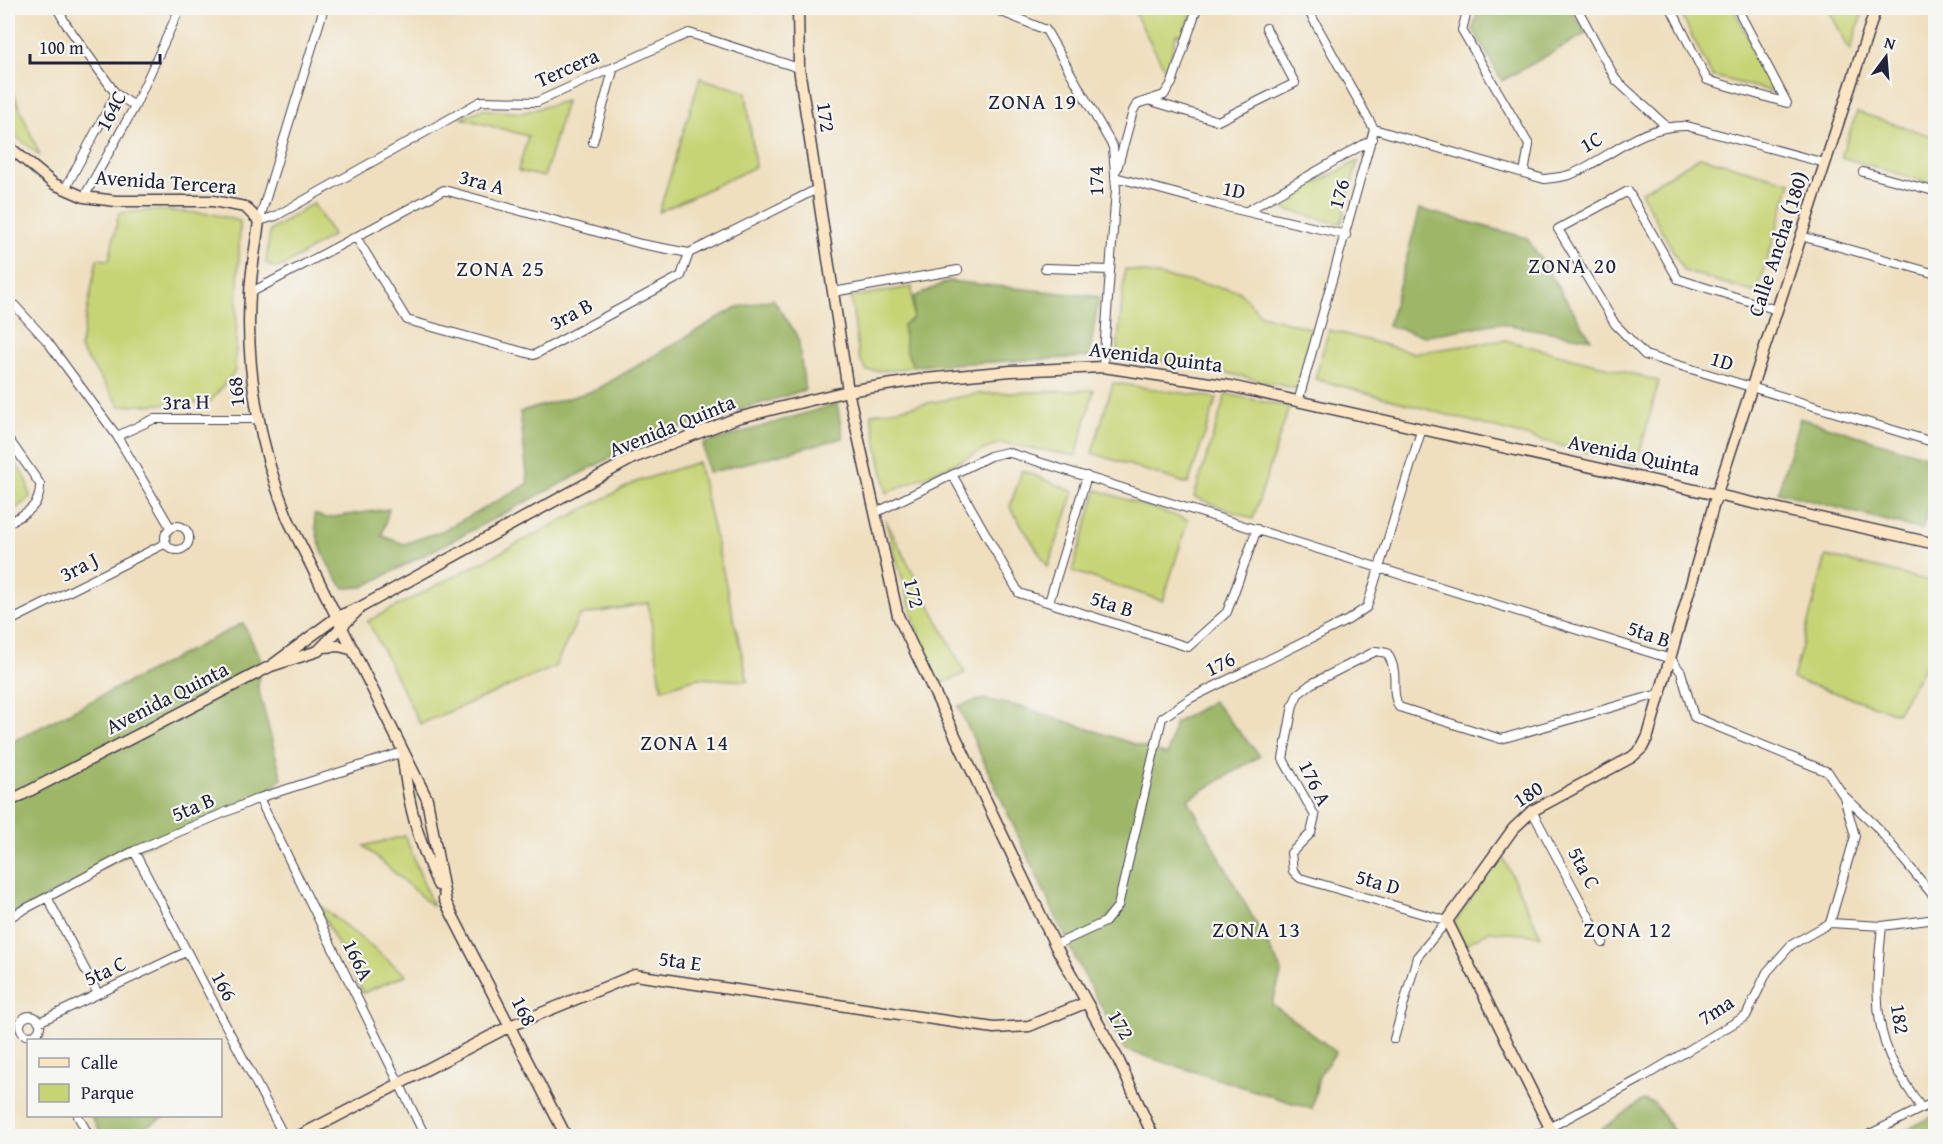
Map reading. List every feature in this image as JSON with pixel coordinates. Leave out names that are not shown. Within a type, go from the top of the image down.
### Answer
[{"type":"street","points":[[57,8],[116,94],[135,106]]},
{"type":"street","name":"164C","points":[[84,197],[135,106],[180,8]]},
{"type":"street","name":"168","points":[[324,8],[260,221],[250,293],[249,328],[258,419],[276,489],[427,799],[446,903]]},
{"type":"street","name":"172","points":[[798,8],[799,68],[848,391],[898,616],[1055,945],[1118,1059],[1153,1137]]},
{"type":"street","name":"174","points":[[992,8],[1046,30],[1113,147],[1115,177],[1103,367]]},
{"type":"street","points":[[1115,177],[1133,111],[1137,104],[1164,95],[1172,83],[1197,8]]},
{"type":"street","points":[[1307,8],[1374,129]]},
{"type":"street","points":[[1468,8],[1462,30],[1530,145],[1524,173]]},
{"type":"street","points":[[1577,8],[1616,80],[1666,126]]},
{"type":"street","points":[[1671,8],[1707,80],[1787,103],[1737,8]]},
{"type":"street","name":"Calle Ancha (180)","points":[[1717,493],[1876,8]]},
{"type":"street","points":[[1151,100],[1218,121],[1295,83],[1266,28]]},
{"type":"street","name":"Tercera","points":[[260,221],[276,216],[481,101],[537,102],[689,33],[799,68]]},
{"type":"street","points":[[593,142],[614,67]]},
{"type":"street","name":"164C","points":[[65,189],[116,94]]},
{"type":"street","name":"1C","points":[[1374,129],[1544,179],[1571,175],[1641,134],[1666,126],[1687,126],[1825,163]]},
{"type":"street","name":"176","points":[[1298,402],[1374,129]]},
{"type":"street","points":[[1247,211],[1372,140]]},
{"type":"street","name":"Avenida Tercera","points":[[8,146],[65,189],[84,197],[116,201],[213,201],[245,207],[260,221]]},
{"type":"street","points":[[1863,172],[1930,190],[1935,189]]},
{"type":"street","name":"1D","points":[[1115,177],[1346,235]]},
{"type":"street","points":[[689,253],[817,189]]},
{"type":"street","name":"3ra A","points":[[250,293],[444,190],[641,244],[689,253]]},
{"type":"street","name":"1D","points":[[1777,310],[1678,279],[1628,190],[1558,230],[1615,324],[1645,355],[1935,443]]},
{"type":"street","points":[[1801,236],[1935,274]]},
{"type":"street","name":"3ra B","points":[[356,237],[407,320],[534,355],[681,276],[689,253]]},
{"type":"street","points":[[1045,268],[1110,270]]},
{"type":"street","points":[[833,292],[958,270]]},
{"type":"street","points":[[8,298],[47,341],[117,436],[170,527]]},
{"type":"street","name":"Avenida Quinta","points":[[8,802],[271,666],[337,617],[362,606],[633,458],[737,418],[848,391],[925,379],[1000,372],[1103,367],[1219,384],[1717,493],[1935,544]]},
{"type":"street","name":"3ra H","points":[[117,436],[153,419],[258,419]]},
{"type":"street","name":"176","points":[[1055,945],[1105,922],[1119,906],[1162,718],[1191,698],[1348,620],[1367,607],[1377,567],[1422,428]]},
{"type":"street","points":[[8,438],[40,484],[38,500],[34,508],[8,523]]},
{"type":"street","name":"5ta B","points":[[875,513],[990,456],[1006,452],[1671,659],[1681,672],[1694,717],[1828,772],[1843,795],[1875,825],[1935,899]]},
{"type":"street","name":"5ta B","points":[[953,476],[1019,592],[1188,647],[1227,612],[1257,529]]},
{"type":"street","points":[[1049,602],[1087,476]]},
{"type":"street","name":"180","points":[[1447,921],[1513,829],[1532,811],[1632,757],[1642,748],[1662,693],[1717,493]]},
{"type":"street","points":[[182,526],[188,532],[189,540],[185,546],[178,549],[171,548],[166,543],[165,536],[170,527],[182,526]]},
{"type":"street","name":"3ra J","points":[[8,622],[166,543]]},
{"type":"street","name":"Avenida Quinta","points":[[324,647],[362,606]]},
{"type":"street","points":[[271,666],[299,658],[324,647],[339,646],[354,650]]},
{"type":"street","name":"176 A","points":[[1300,878],[1293,871],[1291,853],[1311,833],[1315,816],[1283,759],[1287,726],[1298,694],[1311,684],[1376,651],[1387,653],[1394,664],[1397,679],[1394,698],[1399,707],[1501,739],[1662,693]]},
{"type":"street","name":"168","points":[[403,752],[409,808],[418,841],[446,903],[566,1137]]},
{"type":"street","name":"5ta B","points":[[8,918],[134,851],[259,798],[403,752]]},
{"type":"street","points":[[1843,795],[1855,836],[1830,923],[1882,926],[1935,919]]},
{"type":"street","name":"166A","points":[[259,798],[425,1137]]},
{"type":"street","name":"5ta C","points":[[1532,811],[1603,943]]},
{"type":"street","name":"166","points":[[134,851],[284,1137]]},
{"type":"street","name":"5ta D","points":[[1300,878],[1447,921]]},
{"type":"street","points":[[47,897],[98,994]]},
{"type":"street","points":[[1394,1039],[1418,957],[1447,921],[1552,1133]]},
{"type":"street","name":"7ma","points":[[1534,1137],[1552,1133],[1746,1016],[1767,972],[1791,945],[1830,923]]},
{"type":"street","name":"182","points":[[1882,926],[1878,968],[1878,1020],[1888,1052],[1921,1108]]},
{"type":"street","name":"5ta C","points":[[39,1022],[186,952]]},
{"type":"street","name":"5ta E","points":[[299,1137],[510,1026],[635,975],[994,1028],[1029,1026],[1085,1003]]},
{"type":"street","points":[[30,1016],[39,1022],[36,1038],[24,1033],[21,1024],[30,1016]]},
{"type":"street","points":[[1866,1137],[1935,1101]]},
{"type":"street","points":[[79,1117],[89,1137]]},
{"type":"green space","points":[[1132,8],[1194,8],[1183,34],[1176,34],[1167,73]]},
{"type":"green space","points":[[1482,8],[1569,8],[1587,33],[1502,81],[1473,29],[1478,10]]},
{"type":"green space","points":[[1678,8],[1733,8],[1775,92],[1712,76]]},
{"type":"green space","points":[[1828,8],[1864,8],[1850,51]]},
{"type":"green space","points":[[700,78],[746,92],[755,167],[659,212]]},
{"type":"green space","points":[[8,80],[40,156],[8,130]]},
{"type":"green space","points":[[566,101],[544,177],[518,171],[528,136],[462,118],[483,109],[521,113]]},
{"type":"green space","points":[[1857,112],[1935,137],[1935,182],[1932,184],[1841,157]]},
{"type":"green space","points":[[1700,157],[1791,182],[1757,293],[1684,271],[1641,192]]},
{"type":"green space","points":[[1358,161],[1341,224],[1273,206]]},
{"type":"green space","points":[[313,203],[333,235],[284,266],[275,268],[266,263],[270,231]]},
{"type":"green space","points":[[1420,209],[1527,238],[1591,339],[1498,323],[1425,336],[1388,326]]},
{"type":"green space","points":[[154,210],[212,214],[240,221],[235,371],[210,402],[120,406],[80,349],[97,259],[109,260],[119,213]]},
{"type":"green space","points":[[1125,269],[1239,291],[1261,315],[1313,329],[1297,389],[1193,365],[1117,354]]},
{"type":"green space","points":[[949,281],[1099,297],[1089,357],[913,366],[906,350],[903,325],[913,318],[914,297]]},
{"type":"green space","points":[[912,287],[913,318],[906,350],[913,366],[896,370],[867,371],[859,357],[851,297]]},
{"type":"green space","points":[[773,299],[798,337],[805,390],[652,436],[363,587],[344,588],[332,571],[320,544],[314,514],[326,518],[389,509],[382,536],[404,544],[444,530],[528,484],[520,412],[596,390],[735,308]]},
{"type":"green space","points":[[1329,330],[1415,353],[1505,340],[1659,381],[1636,466],[1315,379]]},
{"type":"green space","points":[[1113,383],[1217,398],[1188,484],[1092,453]]},
{"type":"green space","points":[[1094,390],[1076,456],[1000,443],[887,493],[871,414],[976,394]]},
{"type":"green space","points":[[1226,394],[1289,407],[1253,519],[1194,497]]},
{"type":"green space","points":[[837,404],[843,438],[708,473],[703,444]]},
{"type":"green space","points":[[1800,418],[1935,459],[1935,489],[1922,530],[1778,492]]},
{"type":"green space","points":[[8,453],[27,480],[30,498],[8,514]]},
{"type":"green space","points":[[698,462],[748,681],[697,678],[662,689],[648,603],[579,616],[555,667],[420,724],[368,621],[636,482]]},
{"type":"green space","points":[[1022,470],[1074,492],[1048,567],[1010,507]]},
{"type":"green space","points":[[1097,490],[1188,520],[1163,601],[1072,571]]},
{"type":"green space","points":[[885,519],[965,673],[937,686],[929,671]]},
{"type":"green space","points":[[1826,556],[1935,582],[1935,649],[1897,713],[1793,679]]},
{"type":"green space","points":[[243,623],[260,658],[258,688],[282,779],[259,798],[134,851],[8,918],[8,744]]},
{"type":"green space","points":[[983,699],[1026,708],[1167,755],[1175,723],[1213,701],[1260,756],[1188,799],[1282,971],[1272,1004],[1336,1052],[1319,1076],[1312,1109],[1125,1050],[1075,958],[958,706]]},
{"type":"green space","points":[[405,836],[433,907],[364,846]]},
{"type":"green space","points":[[1502,855],[1541,936],[1489,931],[1465,945],[1454,923]]},
{"type":"green space","points":[[316,902],[406,975],[363,993]]},
{"type":"green space","points":[[1643,1100],[1655,1104],[1677,1136],[1592,1136]]},
{"type":"green space","points":[[1935,1115],[1935,1136],[1893,1136]]},
{"type":"green space","points":[[92,1117],[164,1117],[131,1134],[132,1136],[102,1136]]},
{"type":"district","name":"ZONA 19","points":[[1033,101]]},
{"type":"district","name":"ZONA 20","points":[[1573,265]]},
{"type":"district","name":"ZONA 25","points":[[501,268]]},
{"type":"district","name":"ZONA 14","points":[[685,742]]},
{"type":"district","name":"ZONA 13","points":[[1257,929]]},
{"type":"district","name":"ZONA 12","points":[[1628,929]]}]
